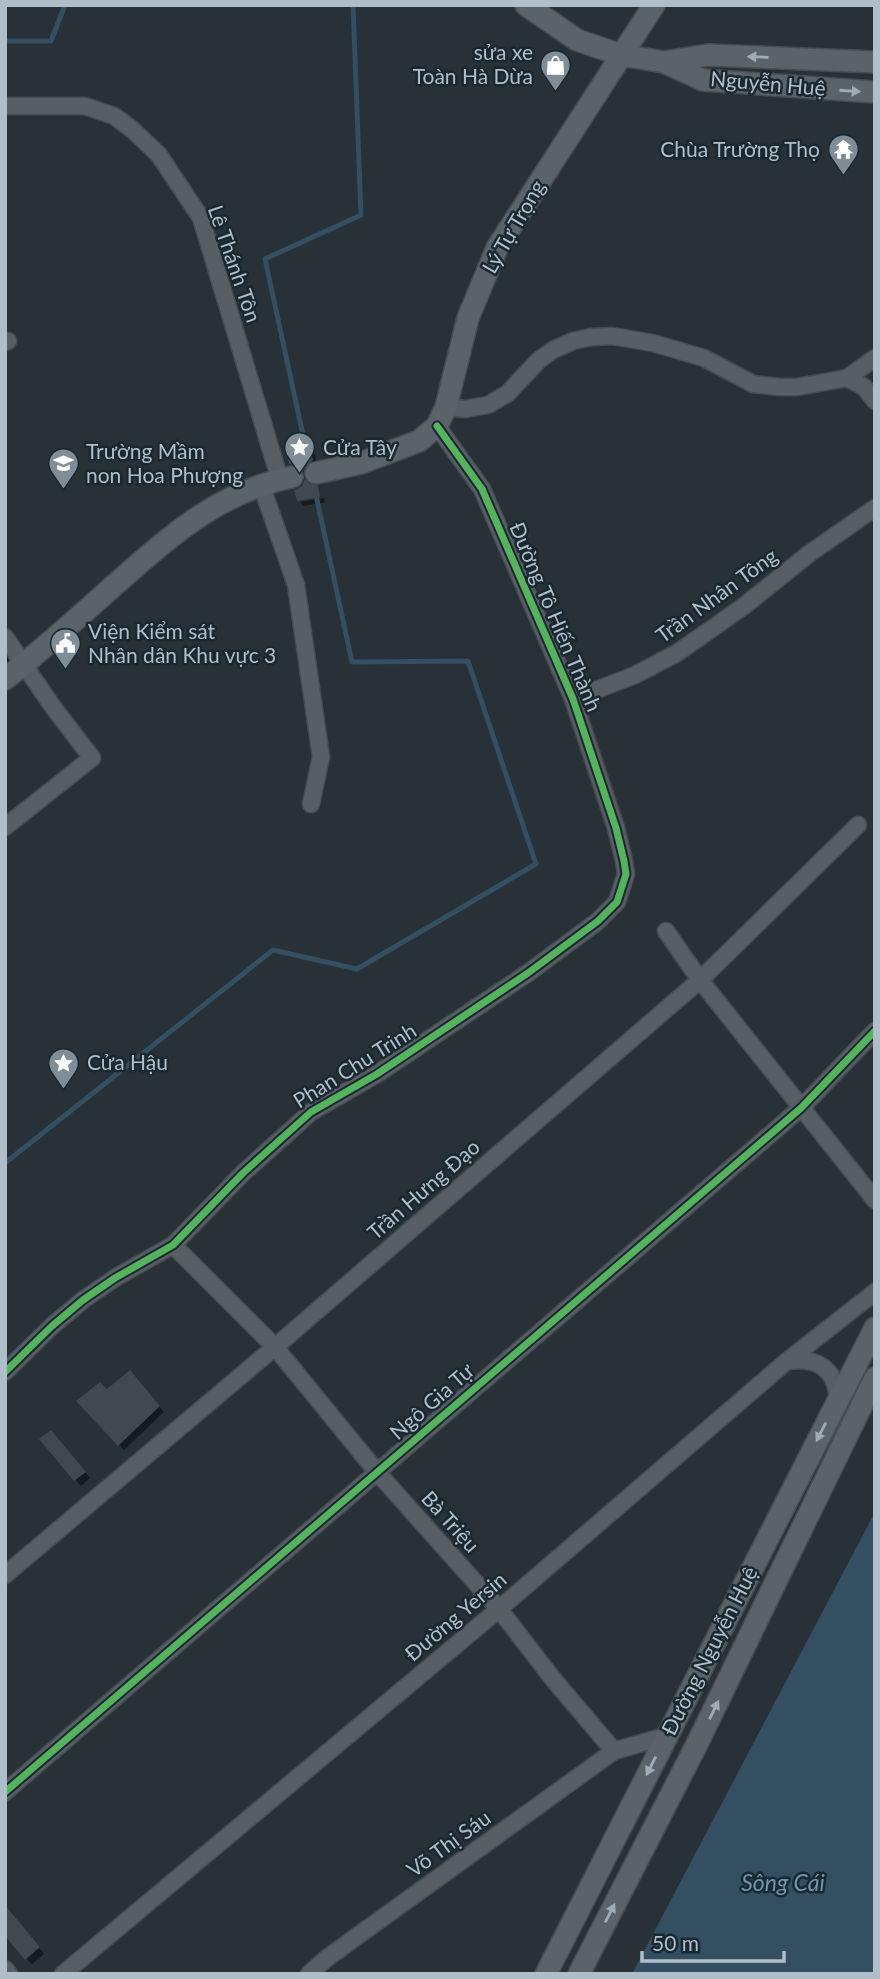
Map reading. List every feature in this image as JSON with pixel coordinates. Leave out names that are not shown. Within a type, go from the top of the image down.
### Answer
[{"type":"main road","name":"Nguyễn Huệ","points":[[526,5],[577,40],[621,55],[664,62],[703,80],[875,92]]},
{"type":"main road","name":"Lý Tự Trọng","points":[[441,416],[468,318],[497,247],[654,5]]},
{"type":"main road","name":"Nguyễn Huệ","points":[[664,62],[708,55],[875,62]]},
{"type":"main road","points":[[316,473],[361,463],[419,441],[441,416]]},
{"type":"main road","points":[[5,678],[179,529],[215,506],[278,481]]},
{"type":"main road","name":"Đường Nguyễn Huệ","points":[[546,1974],[875,1328]]},
{"type":"main road","name":"Đường Nguyễn Huệ","points":[[579,1974],[697,1744],[875,1378]]},
{"type":"main road","points":[[666,1736],[697,1744]]},
{"type":"street","name":"Lê Thánh Tôn","points":[[5,106],[85,106],[114,116],[134,130],[159,155],[201,218],[278,481],[300,609],[320,757],[311,804]]},
{"type":"street","points":[[441,416],[488,405],[507,394],[539,360],[553,350],[591,337],[612,336],[653,343],[704,358],[752,384],[767,386],[797,387],[847,378],[875,358]]},
{"type":"street","points":[[847,378],[864,387],[875,401]]},
{"type":"street","name":"Đường Tô Hiến Thành","points":[[441,416],[482,489],[573,699],[616,828],[626,874]]},
{"type":"street","name":"Trần Nhân Tông","points":[[573,699],[635,675],[677,653],[875,508]]},
{"type":"street","points":[[5,637],[92,758],[5,827]]},
{"type":"street","name":"Trần Hưng Đạo","points":[[5,1575],[275,1347],[700,980],[858,825]]},
{"type":"street","name":"Phan Chu Trinh","points":[[5,1372],[83,1300],[173,1245],[243,1173],[311,1112],[430,1039],[528,973],[598,921],[617,902],[626,874]]},
{"type":"street","points":[[666,931],[700,980],[875,1200]]},
{"type":"street","name":"Ngô Gia Tự","points":[[5,1792],[801,1108],[875,1031]]},
{"type":"street","name":"Bà Triệu","points":[[173,1245],[275,1347],[377,1472],[499,1609],[614,1751]]},
{"type":"street","name":"Đường Yersin","points":[[63,1974],[499,1609],[787,1361],[875,1292]]},
{"type":"street","points":[[787,1361],[807,1358],[816,1363],[836,1384],[838,1399]]},
{"type":"street","name":"Võ Thị Sáu","points":[[309,1974],[328,1966],[614,1751],[666,1736]]},
{"type":"street","points":[[5,1969],[9,1974]]},
{"type":"water","name":"Sông Cái","points":[[875,1512],[875,1974],[632,1974]]},
{"type":"building","points":[[310,448],[313,460],[303,471],[296,465],[289,464],[287,453]]},
{"type":"building","points":[[305,479],[311,485],[318,486],[320,497],[297,501],[294,490],[302,486]]},
{"type":"building","points":[[130,1370],[160,1406],[118,1446],[76,1401],[100,1382],[107,1389]]},
{"type":"building","points":[[51,1430],[86,1472],[74,1481],[39,1439]]},
{"type":"building","points":[[5,1905],[40,1947],[25,1960],[5,1936]]},
{"type":"waterway","points":[[5,41],[51,41],[65,5]]},
{"type":"waterway","points":[[5,1163],[273,950],[357,969],[536,864],[468,661],[352,662],[265,259],[361,215],[353,5]]},
{"type":"cycle path","points":[[5,1372],[83,1300],[173,1245],[243,1173],[311,1112],[377,1074],[528,973],[598,921],[617,902],[626,874],[624,861],[616,828],[573,699],[482,489],[437,426]]},
{"type":"cycle path","points":[[5,1792],[801,1108],[875,1031]]},
{"type":"place","name":"sửa xe Toàn Hà Dừa","points":[[556,92]]},
{"type":"place","name":"Chùa Trường Thọ","points":[[843,177]]},
{"type":"place","name":"Cửa Tây","points":[[300,475]]},
{"type":"place","name":"Trường Mầm non Hoa Phượng","points":[[63,491]]},
{"type":"place","name":"Viện Kiểm sát Nhân dân Khu vực 3","points":[[65,671]]},
{"type":"place","name":"Cửa Hậu","points":[[64,1090]]}]
